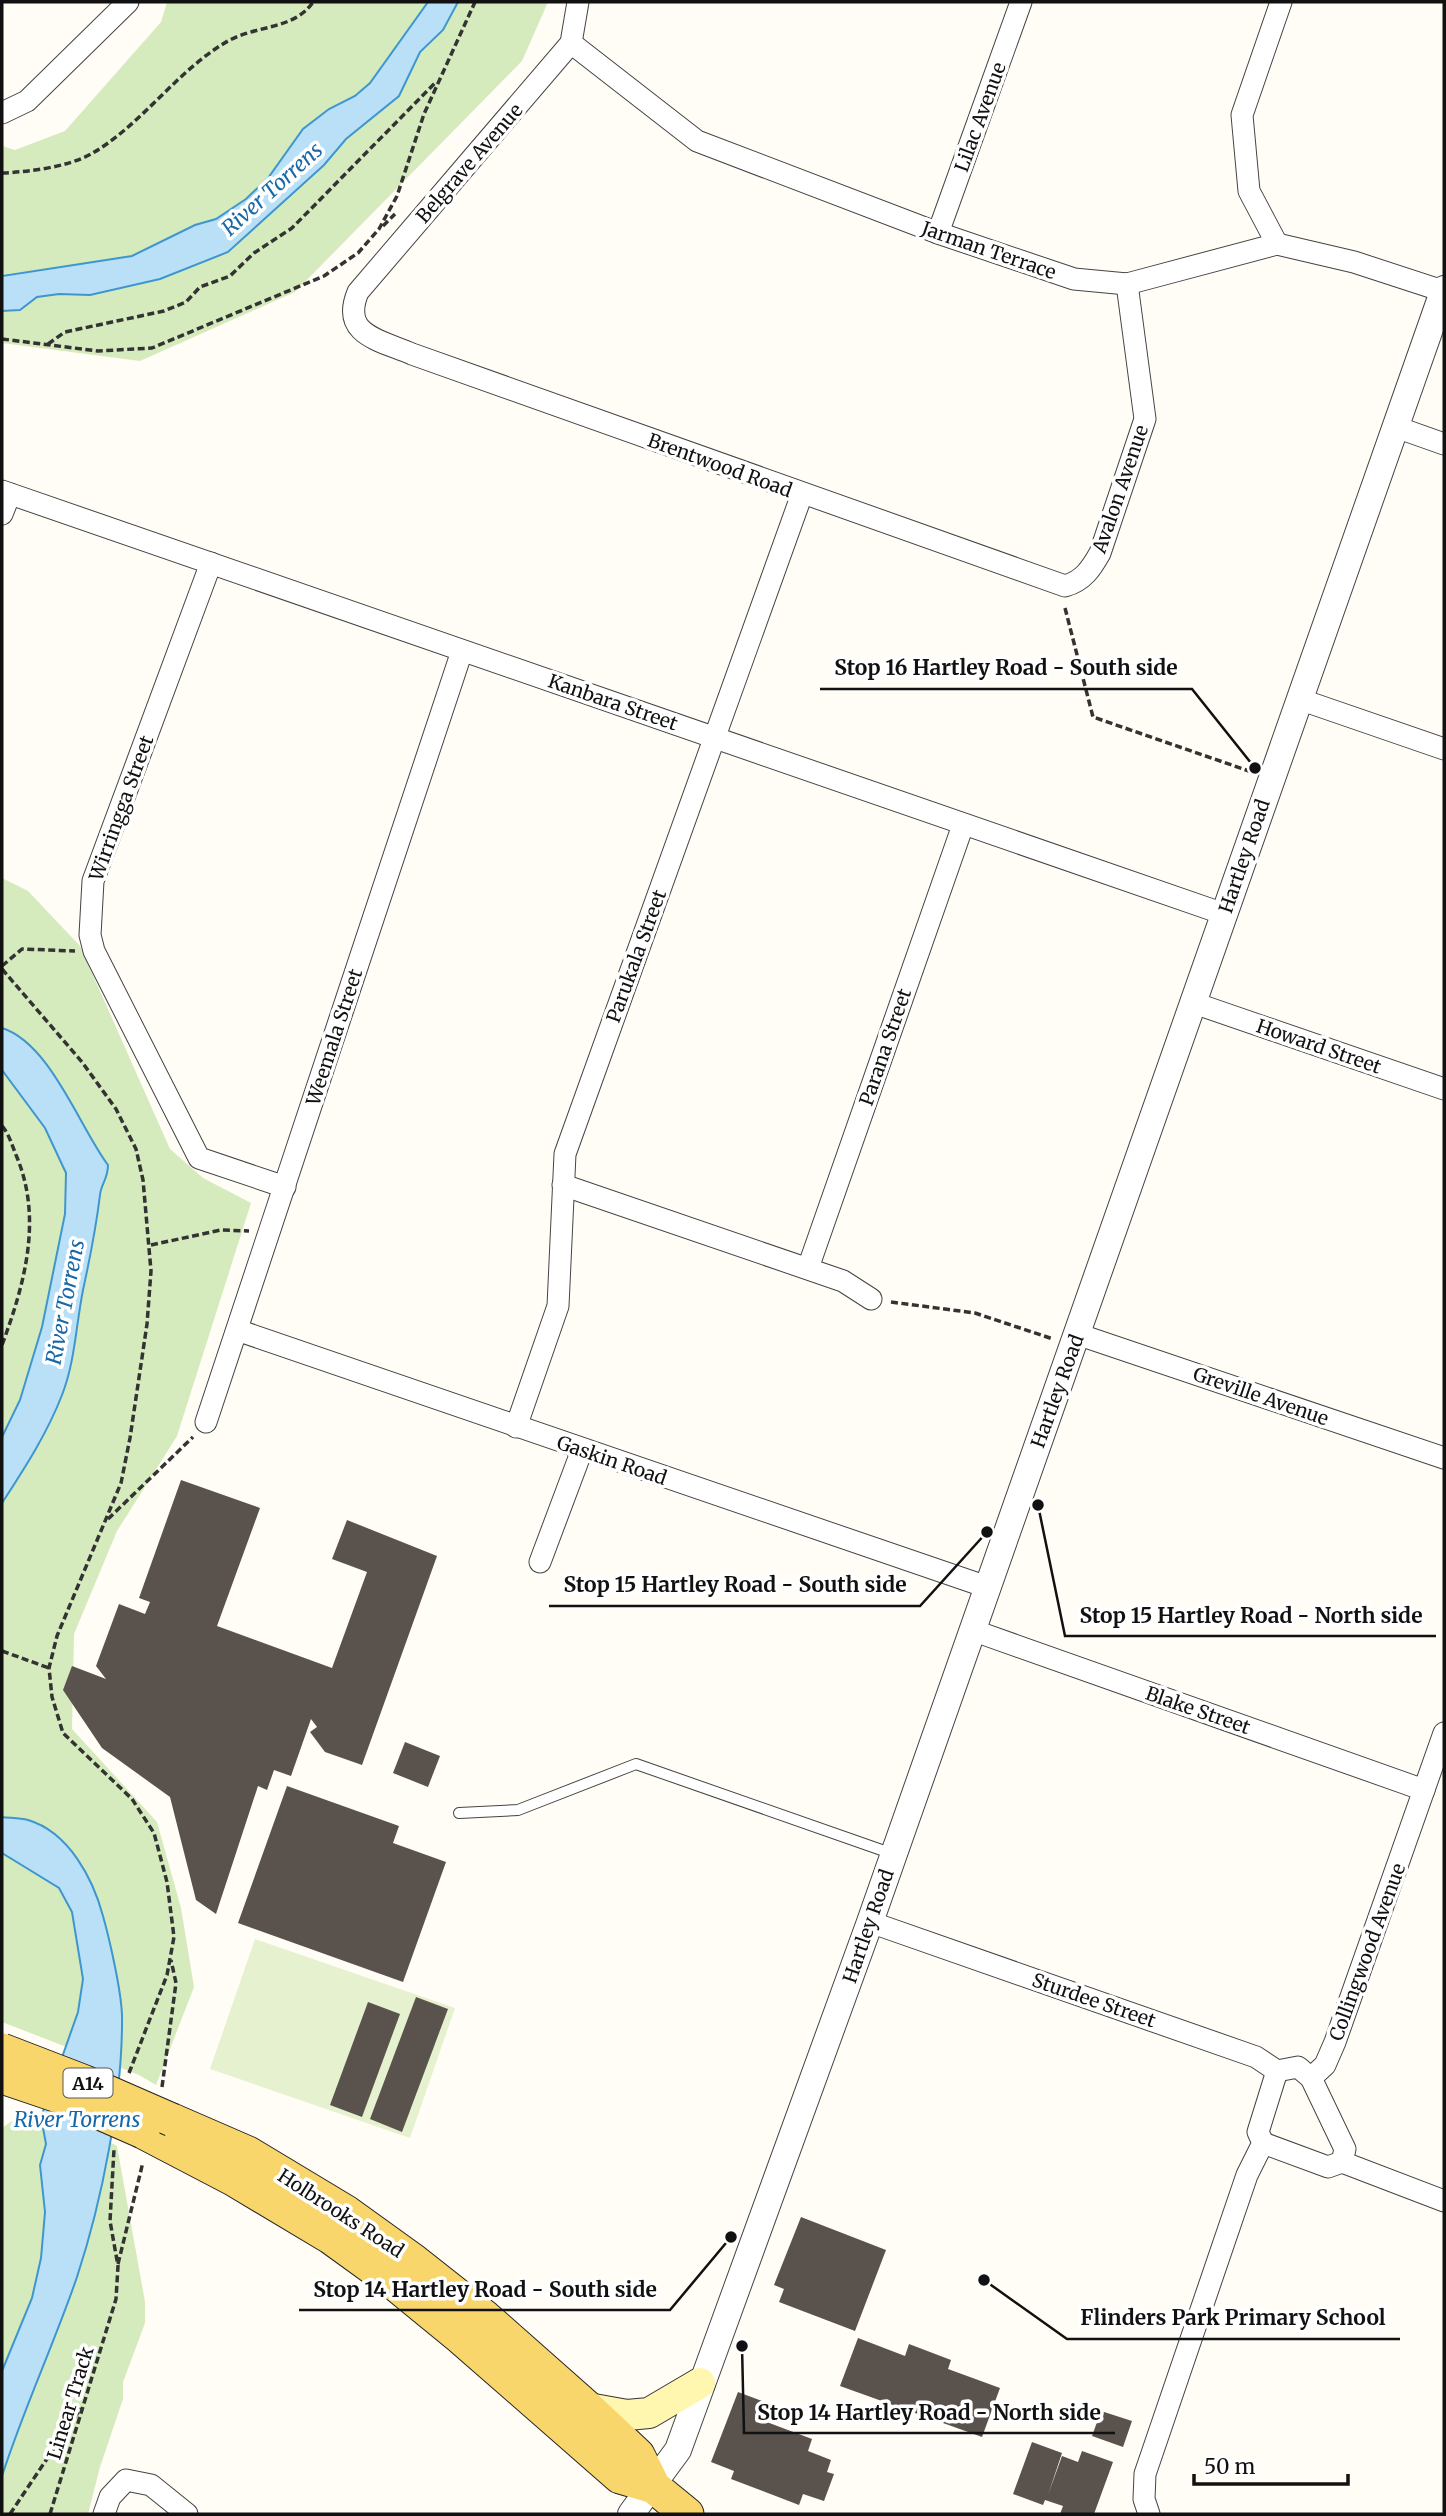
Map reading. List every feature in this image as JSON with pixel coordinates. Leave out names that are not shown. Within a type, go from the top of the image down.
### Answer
[{"type":"main road","name":"Holbrooks Road","points":[[2,2050],[85,2082],[147,2129],[341,2244],[461,2338],[620,2477],[654,2487],[687,2514]]},
{"type":"main road","name":"Holbrooks Road","points":[[2,2077],[147,2129],[248,2153],[346,2212],[485,2317],[588,2408],[638,2455],[654,2487]]},
{"type":"main road","points":[[588,2408],[627,2415],[649,2413],[701,2383]]},
{"type":"street","points":[[2,113],[27,101],[128,2]]},
{"type":"street","points":[[571,43],[578,2]]},
{"type":"street","name":"Lilac Avenue","points":[[938,233],[1021,2]]},
{"type":"street","points":[[1277,244],[1248,191],[1242,116],[1281,2]]},
{"type":"street","name":"Jarman Terrace","points":[[571,43],[697,141],[938,233],[1074,279],[1127,284],[1277,244],[1354,262],[1444,290]]},
{"type":"street","name":"Belgrave Avenue","points":[[352,319],[351,308],[358,292],[571,43]]},
{"type":"street","name":"Avalon Avenue","points":[[1091,569],[1100,553],[1145,419],[1127,284]]},
{"type":"street","name":"Hartley Road","points":[[631,2514],[654,2487],[678,2450],[870,1922],[1444,290]]},
{"type":"street","name":"Brentwood Road","points":[[352,319],[362,332],[412,354],[1054,584],[1065,586],[1077,583],[1091,569]]},
{"type":"street","points":[[1396,427],[1444,444]]},
{"type":"street","points":[[2,514],[6,493]]},
{"type":"street","name":"Kanbara Street","points":[[6,493],[1224,914]]},
{"type":"street","name":"Parukala Street","points":[[516,1427],[558,1306],[565,1154],[802,494]]},
{"type":"street","name":"Wirringga Street","points":[[211,563],[93,881],[90,935],[94,951],[200,1158],[285,1186]]},
{"type":"street","name":"Weemala Street","points":[[206,1422],[462,651]]},
{"type":"street","points":[[1299,699],[1444,749]]},
{"type":"street","name":"Parana Street","points":[[808,1268],[963,825]]},
{"type":"street","name":"Howard Street","points":[[1194,1003],[1444,1089]]},
{"type":"street","points":[[562,1185],[844,1281],[871,1299]]},
{"type":"street","name":"Gaskin Road","points":[[237,1330],[987,1587]]},
{"type":"street","name":"Greville Avenue","points":[[1075,1340],[1444,1458]]},
{"type":"street","points":[[540,1562],[582,1450]]},
{"type":"street","name":"Blake Street","points":[[972,1630],[1424,1790]]},
{"type":"street","name":"Collingwood Avenue","points":[[1311,2078],[1325,2065],[1335,2042],[1444,1733]]},
{"type":"street","name":"Sturdee Street","points":[[870,1922],[1256,2057],[1277,2071],[1298,2067],[1311,2078]]},
{"type":"street","points":[[1277,2071],[1258,2132],[1263,2143],[1328,2166],[1342,2162],[1444,2201]]},
{"type":"street","points":[[1311,2078],[1345,2149],[1342,2162]]},
{"type":"street","points":[[1146,2507],[1145,2474],[1247,2175],[1263,2143]]},
{"type":"street","points":[[104,2514],[110,2497],[126,2480],[151,2485],[187,2514]]},
{"type":"lane","points":[[458,1813],[518,1810],[636,1764],[893,1854]]},
{"type":"path","points":[[2,173],[54,165],[90,154],[228,41],[257,29],[288,23],[304,15],[313,2]]},
{"type":"path","points":[[379,229],[397,196],[424,114],[475,2]]},
{"type":"path","points":[[48,344],[65,332],[164,311],[186,302],[200,287],[230,276],[254,253],[292,228],[431,90],[442,72]]},
{"type":"path","points":[[2,339],[98,351],[152,348],[324,276],[358,253],[401,208]]},
{"type":"path","points":[[1065,608],[1093,718],[1271,779]]},
{"type":"path","points":[[94,951],[22,949],[2,967],[82,1062],[116,1109],[136,1149],[143,1180],[150,1245],[148,1324],[121,1483],[57,1636],[49,1668],[52,1697],[62,1733],[132,1799],[154,1833],[167,1882],[174,1937],[167,1975],[127,2078]]},
{"type":"path","points":[[2,1126],[23,1171],[32,1225],[27,1265],[2,1345]]},
{"type":"path","points":[[150,1245],[230,1229],[267,1237]]},
{"type":"path","points":[[871,1299],[975,1313],[1075,1340]]},
{"type":"path","points":[[106,1520],[184,1448],[206,1422]]},
{"type":"path","points":[[2,1651],[49,1668]]},
{"type":"path","points":[[118,2266],[176,1983],[170,1957]]},
{"type":"path","points":[[118,2266],[110,2221],[147,2129]]},
{"type":"path","name":"Linear Track","points":[[50,2514],[116,2299],[118,2266]]},
{"type":"path","points":[[10,2514],[85,2400]]},
{"type":"green space","points":[[167,2],[548,2],[522,61],[295,292],[140,361],[2,343],[2,146],[15,150],[65,131],[161,22]]},
{"type":"green space","points":[[2,878],[28,891],[80,946],[170,1149],[203,1178],[251,1203],[177,1436],[117,1531],[74,1634],[72,1729],[157,1822],[181,1908],[194,1987],[156,2085],[139,2075],[2,2022]]},
{"type":"green space","points":[[255,1939],[455,2008],[410,2138],[210,2069]]},
{"type":"green space","points":[[12,2121],[77,2125],[117,2146],[145,2302],[145,2323],[123,2382],[123,2399],[100,2467],[88,2514],[2,2514],[2,2128]]},
{"type":"water","points":[[428,2],[458,2],[443,30],[420,52],[399,96],[346,139],[324,165],[228,252],[160,279],[90,295],[59,294],[37,297],[20,310],[2,311],[2,276],[132,256],[195,225],[216,219],[246,199],[268,178],[303,129],[329,109],[355,96],[370,83]]},
{"type":"water","name":"River Torrens","points":[[2,1028],[35,1050],[49,1068],[108,1165],[101,1191],[73,1357],[66,1382],[42,1437],[2,1503],[2,1437],[20,1400],[42,1327],[65,1214],[66,1173],[45,1128],[2,1070]]},
{"type":"water","name":"River Torrens","points":[[2,1817],[28,1820],[43,1826],[67,1846],[86,1873],[106,1926],[122,2015],[115,2113],[95,2215],[77,2277],[2,2476],[2,2371],[32,2298],[41,2258],[45,2212],[40,2165],[46,2144],[41,2117],[78,2012],[83,1979],[72,1912],[59,1888],[2,1853]]},
{"type":"building","points":[[181,1480],[260,1508],[217,1626],[332,1668],[367,1572],[332,1559],[347,1520],[437,1556],[362,1765],[325,1752],[310,1732],[317,1727],[311,1719],[291,1776],[274,1770],[267,1790],[258,1786],[216,1914],[196,1900],[170,1797],[102,1748],[63,1690],[72,1666],[106,1679],[96,1666],[119,1604],[145,1614],[150,1602],[139,1598]]},
{"type":"building","points":[[405,1742],[440,1756],[428,1787],[393,1773]]},
{"type":"building","points":[[287,1786],[399,1826],[393,1843],[446,1862],[403,1982],[238,1923]]},
{"type":"building","points":[[416,1997],[448,2009],[402,2132],[370,2119]]},
{"type":"building","points":[[368,2002],[400,2014],[362,2117],[330,2105]]},
{"type":"building","points":[[801,2217],[886,2250],[855,2331],[779,2302],[784,2289],[774,2285]]},
{"type":"building","points":[[858,2338],[905,2356],[909,2344],[951,2360],[948,2369],[1000,2388],[982,2437],[840,2386]]},
{"type":"building","points":[[738,2392],[770,2404],[764,2421],[812,2439],[808,2451],[831,2460],[827,2472],[834,2474],[824,2501],[803,2494],[799,2505],[731,2479],[734,2471],[711,2462]]},
{"type":"building","points":[[1101,2411],[1132,2421],[1123,2447],[1092,2436]]},
{"type":"building","points":[[1032,2442],[1062,2453],[1048,2495],[1062,2456],[1078,2462],[1082,2451],[1113,2462],[1094,2514],[1060,2514],[1063,2506],[1045,2500],[1043,2505],[1013,2494]]},
{"type":"place","name":"Stop 16 Hartley Road - South side","points":[[1255,768]]},
{"type":"place","name":"Stop 15 Hartley Road - North side","points":[[1038,1505]]},
{"type":"place","name":"Stop 15 Hartley Road - South side","points":[[987,1532]]},
{"type":"place","name":"Stop 14 Hartley Road - South side","points":[[731,2237]]},
{"type":"place","name":"Flinders Park Primary School","points":[[984,2280]]},
{"type":"place","name":"Stop 14 Hartley Road - North side","points":[[742,2346]]}]
